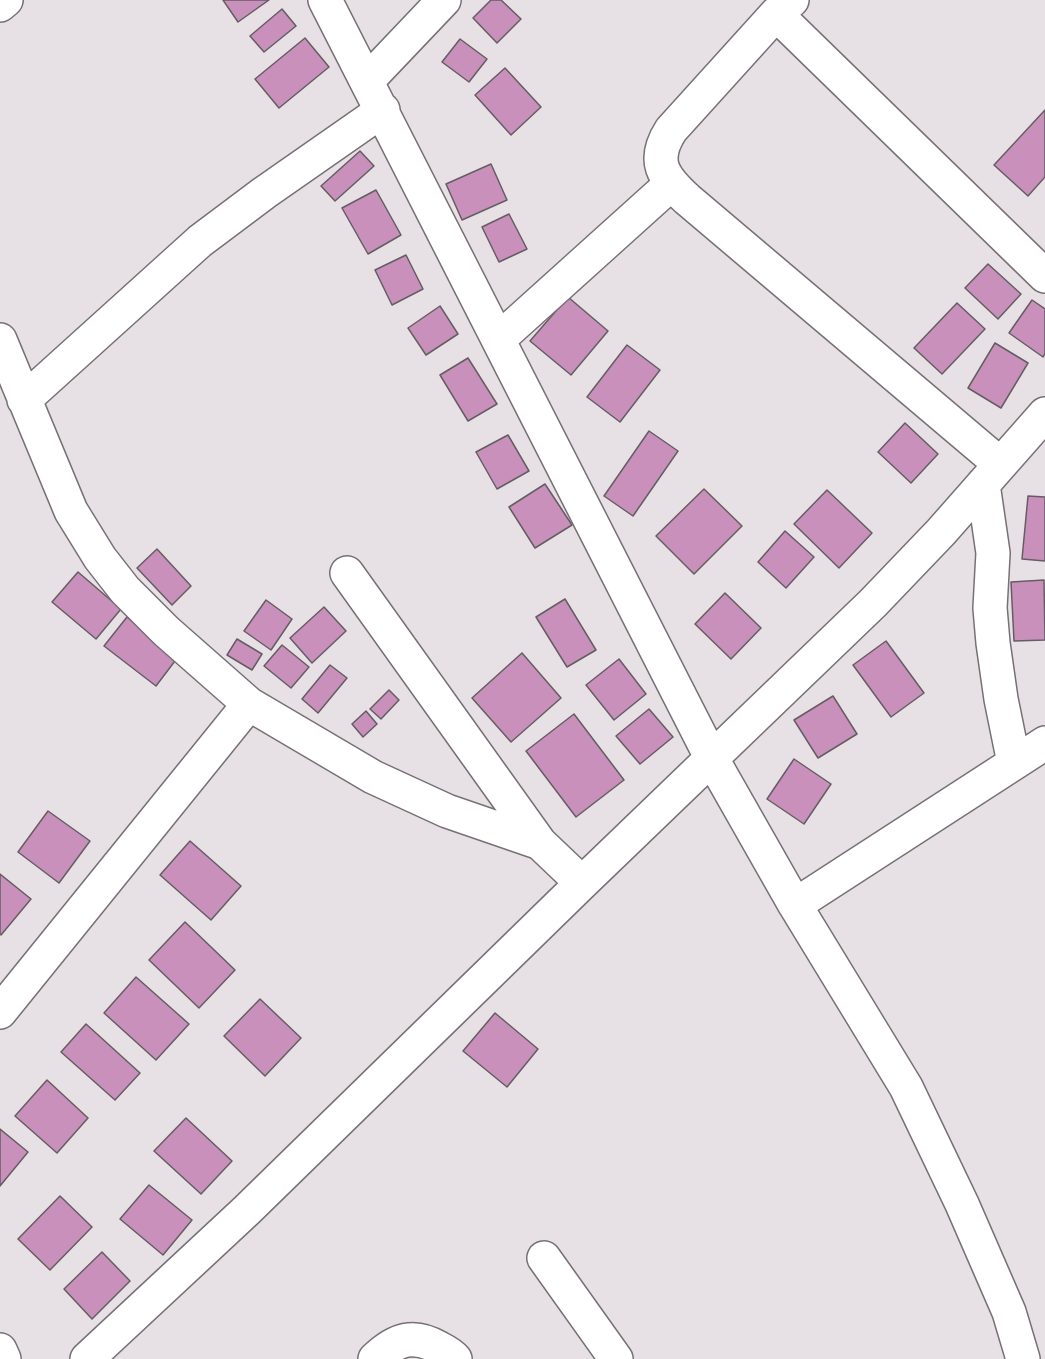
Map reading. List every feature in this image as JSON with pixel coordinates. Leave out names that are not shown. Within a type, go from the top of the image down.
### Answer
[{"type":"street","points":[[0,5],[6,0]]},
{"type":"street","points":[[325,0],[712,759],[795,905],[906,1087],[1010,1312],[1023,1359]]},
{"type":"street","points":[[368,81],[444,0]]},
{"type":"street","points":[[1014,764],[1001,699],[990,608],[993,553],[991,474],[671,184],[661,167],[660,154],[664,142],[671,130],[784,7],[1045,276]]},
{"type":"street","points":[[24,400],[200,241],[383,110]]},
{"type":"street","points":[[499,339],[671,184]]},
{"type":"street","points":[[0,340],[71,511],[100,558],[125,590],[166,631],[249,705],[373,777],[447,811],[540,843]]},
{"type":"street","points":[[87,1359],[247,1210],[873,603],[941,532],[1045,414]]},
{"type":"street","points":[[348,573],[540,843],[582,883]]},
{"type":"street","points":[[0,1012],[249,705]]},
{"type":"street","points":[[795,905],[1045,743]]},
{"type":"street","points":[[544,1258],[616,1359]]},
{"type":"street","points":[[375,1359],[384,1351],[406,1339],[425,1340],[455,1359]]},
{"type":"street","points":[[0,1350],[4,1359]]},
{"type":"building","points":[[223,0],[269,0],[238,22]]},
{"type":"building","points":[[491,0],[501,0],[521,19],[497,43],[473,18]]},
{"type":"building","points":[[282,9],[296,26],[264,52],[250,36]]},
{"type":"building","points":[[305,38],[329,67],[279,108],[255,79]]},
{"type":"building","points":[[460,39],[487,59],[469,82],[442,62]]},
{"type":"building","points":[[505,68],[541,107],[511,135],[475,95]]},
{"type":"building","points":[[1045,110],[1045,177],[1028,196],[994,165]]},
{"type":"building","points":[[360,151],[374,166],[335,201],[321,186]]},
{"type":"building","points":[[491,164],[507,200],[462,220],[446,184]]},
{"type":"building","points":[[376,190],[401,235],[368,254],[342,208]]},
{"type":"building","points":[[509,214],[527,249],[499,262],[482,227]]},
{"type":"building","points":[[406,255],[423,289],[392,305],[375,270]]},
{"type":"building","points":[[988,264],[1021,294],[998,319],[965,288]]},
{"type":"building","points":[[568,297],[608,331],[571,375],[530,341]]},
{"type":"building","points":[[1032,300],[1045,309],[1045,354],[1043,357],[1009,333]]},
{"type":"building","points":[[957,303],[985,329],[942,374],[914,348]]},
{"type":"building","points":[[440,306],[458,334],[426,355],[408,328]]},
{"type":"building","points":[[995,343],[1028,363],[1001,408],[968,388]]},
{"type":"building","points":[[627,345],[660,370],[620,422],[587,397]]},
{"type":"building","points":[[468,358],[497,404],[468,421],[440,375]]},
{"type":"building","points":[[905,423],[938,454],[911,483],[878,452]]},
{"type":"building","points":[[649,431],[678,451],[633,516],[604,496]]},
{"type":"building","points":[[508,435],[529,471],[497,489],[476,452]]},
{"type":"building","points":[[545,484],[572,525],[535,548],[509,507]]},
{"type":"building","points":[[704,489],[742,526],[694,574],[656,536]]},
{"type":"building","points":[[827,490],[872,533],[839,568],[794,524]]},
{"type":"building","points":[[1028,496],[1045,497],[1045,561],[1022,559]]},
{"type":"building","points":[[785,531],[814,557],[786,588],[758,562]]},
{"type":"building","points":[[157,549],[191,586],[172,605],[137,568]]},
{"type":"building","points":[[78,572],[121,609],[96,639],[52,602]]},
{"type":"building","points":[[1044,580],[1045,640],[1014,641],[1011,582]]},
{"type":"building","points":[[725,593],[761,628],[731,659],[695,624]]},
{"type":"building","points":[[565,599],[596,650],[567,667],[536,617]]},
{"type":"building","points":[[266,600],[292,619],[271,650],[244,631]]},
{"type":"building","points":[[324,607],[346,631],[312,663],[290,638]]},
{"type":"building","points":[[127,617],[178,657],[156,686],[104,646]]},
{"type":"building","points":[[237,639],[262,654],[252,670],[227,655]]},
{"type":"building","points":[[886,641],[924,693],[891,717],[853,665]]},
{"type":"building","points":[[282,645],[309,667],[291,688],[264,666]]},
{"type":"building","points":[[522,653],[561,698],[511,742],[472,698]]},
{"type":"building","points":[[619,659],[646,694],[614,720],[586,685]]},
{"type":"building","points":[[330,665],[347,678],[318,713],[302,699]]},
{"type":"building","points":[[389,690],[399,700],[381,719],[370,709]]},
{"type":"building","points":[[833,696],[857,734],[818,758],[794,720]]},
{"type":"building","points":[[649,709],[673,737],[640,764],[616,736]]},
{"type":"building","points":[[366,711],[377,724],[363,737],[352,724]]},
{"type":"building","points":[[574,714],[624,780],[576,817],[526,751]]},
{"type":"building","points":[[794,759],[831,784],[804,824],[767,799]]},
{"type":"building","points":[[48,811],[90,841],[59,883],[18,852]]},
{"type":"building","points":[[190,841],[241,886],[211,920],[160,875]]},
{"type":"building","points":[[0,874],[31,899],[1,935],[0,934]]},
{"type":"building","points":[[185,922],[235,970],[199,1008],[149,960]]},
{"type":"building","points":[[136,977],[189,1024],[156,1060],[104,1013]]},
{"type":"building","points":[[260,999],[301,1038],[265,1076],[224,1036]]},
{"type":"building","points":[[495,1013],[538,1049],[507,1087],[463,1051]]},
{"type":"building","points":[[86,1024],[140,1073],[115,1100],[61,1052]]},
{"type":"building","points":[[47,1080],[88,1118],[57,1153],[15,1116]]},
{"type":"building","points":[[186,1118],[232,1161],[201,1194],[154,1151]]},
{"type":"building","points":[[0,1129],[28,1152],[0,1186]]},
{"type":"building","points":[[149,1185],[192,1220],[163,1255],[120,1219]]},
{"type":"building","points":[[60,1196],[92,1227],[50,1270],[18,1239]]},
{"type":"building","points":[[102,1252],[130,1281],[92,1319],[64,1289]]}]
